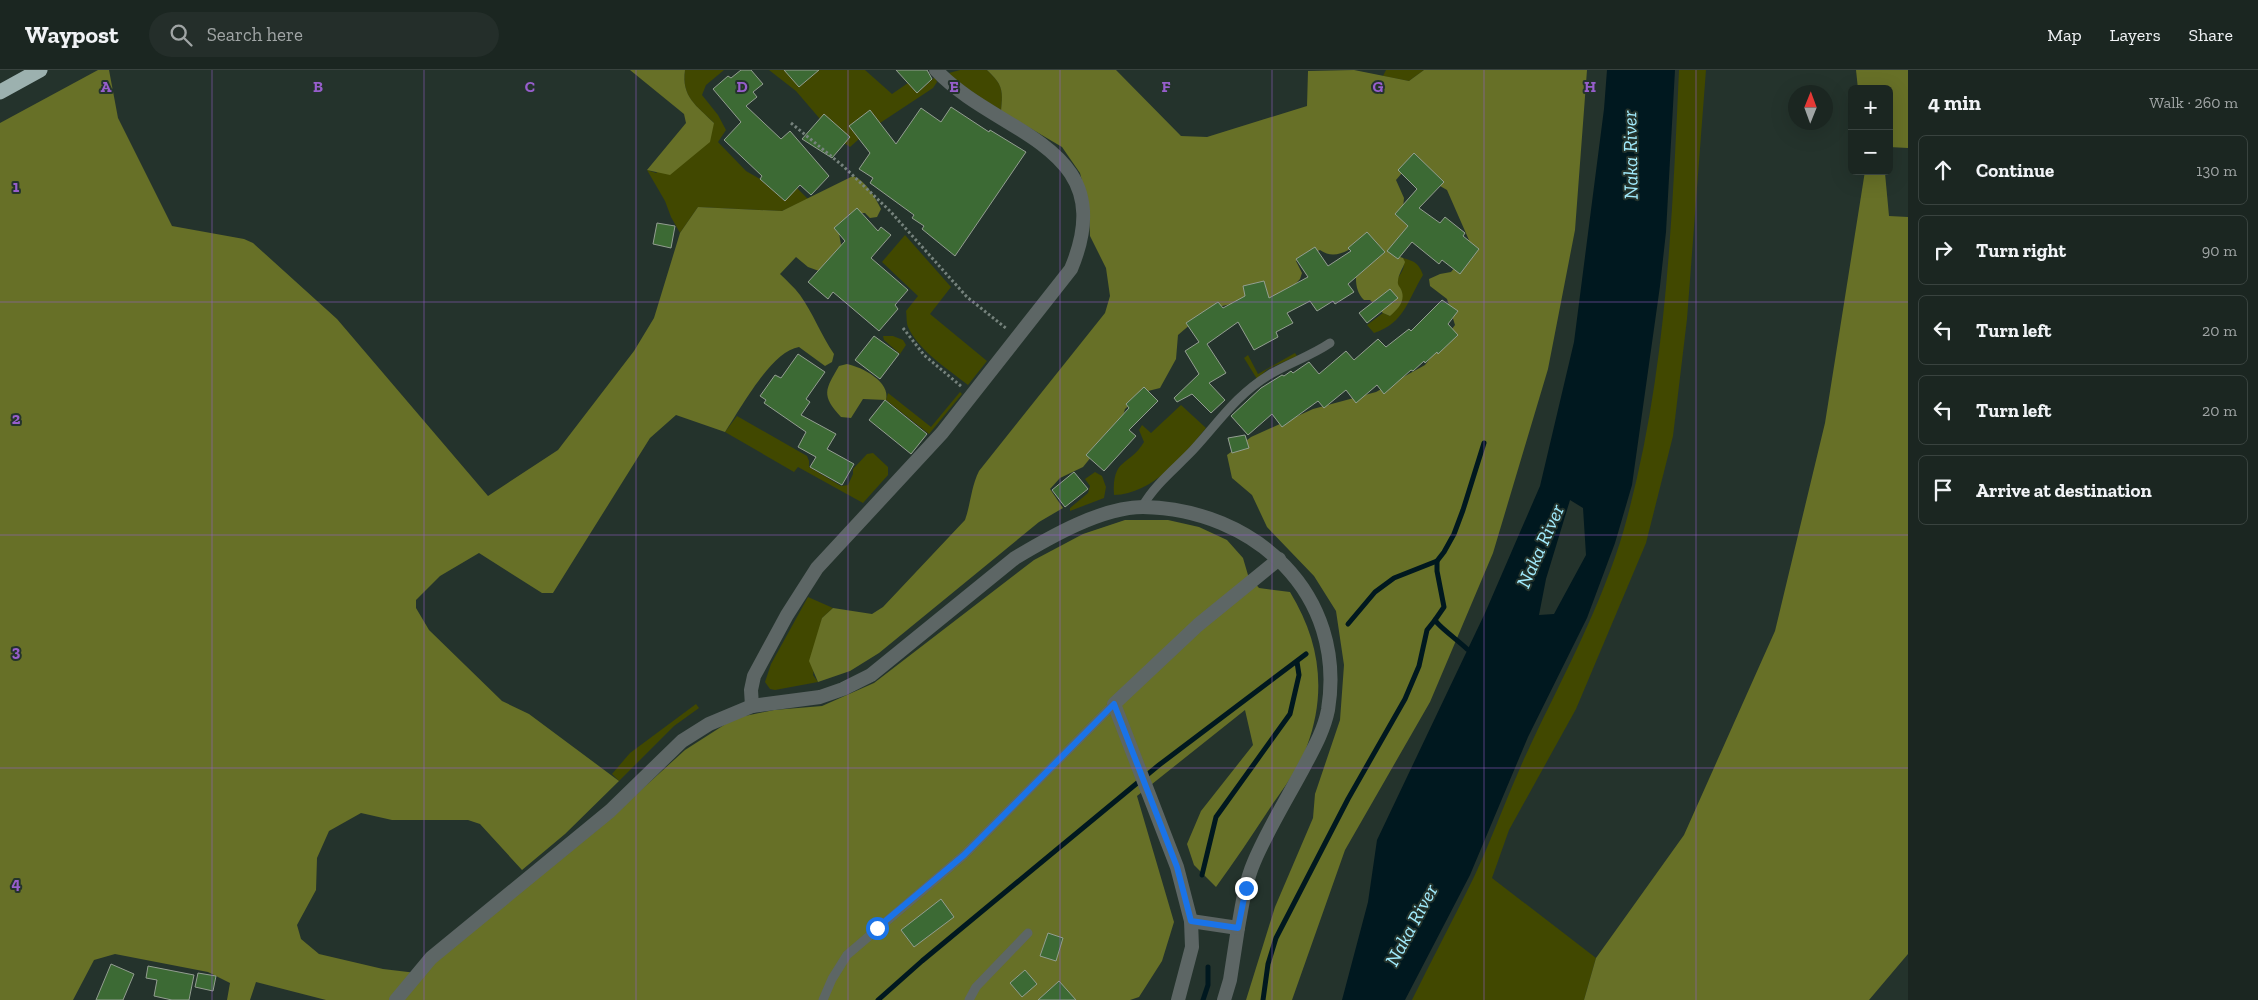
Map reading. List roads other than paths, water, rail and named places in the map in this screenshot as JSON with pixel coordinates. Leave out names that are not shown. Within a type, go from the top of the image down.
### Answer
[{"type":"highway","points":[[0,92],[40,70]]},
{"type":"street","points":[[752,706],[751,690],[754,676],[787,615],[817,568],[942,433],[1071,269],[1082,238],[1083,209],[1079,192],[1073,177],[1062,160],[1044,144],[963,94],[936,70]]},
{"type":"street","points":[[396,1000],[431,958],[610,811],[682,741],[709,724],[752,706],[820,697],[850,686],[871,675],[1015,558],[1040,542],[1110,512],[1142,507],[1180,512],[1215,520],[1252,539],[1279,559],[1302,587],[1318,615],[1327,640],[1331,676],[1328,711],[1319,738],[1254,862],[1246,888],[1230,980],[1224,1000]]},
{"type":"street","points":[[1178,1000],[1192,948],[1191,921],[1177,867],[1114,704],[1198,625],[1279,559]]},
{"type":"street","points":[[1191,921],[1238,928]]},
{"type":"lane","points":[[1142,507],[1150,492],[1194,449],[1223,414],[1244,393],[1270,375],[1314,354],[1330,343]]},
{"type":"lane","points":[[823,1000],[832,979],[847,955],[964,855],[1114,704]]},
{"type":"lane","points":[[969,1000],[976,987],[1028,933]]},
{"type":"water","name":"Naka River","points":[[1607,70],[1675,70],[1666,232],[1660,286],[1632,485],[1615,543],[1587,618],[1528,737],[1470,875],[1405,1000],[1342,1000],[1368,902],[1377,840],[1485,613],[1540,486],[1574,342],[1604,109]],"holes":[[[1570,500],[1583,508],[1586,555],[1554,614],[1539,615],[1546,579]]]},
{"type":"waterway","points":[[1467,649],[1435,620],[1444,607],[1437,571],[1437,561],[1454,534],[1484,443]]},
{"type":"waterway","points":[[1348,624],[1375,592],[1394,578],[1437,561]]},
{"type":"waterway","points":[[1263,1000],[1268,964],[1276,938],[1348,799],[1405,699],[1419,666],[1427,630],[1435,620]]},
{"type":"waterway","points":[[878,1000],[922,961],[1159,765],[1306,654]]},
{"type":"waterway","points":[[1202,875],[1216,817],[1290,714],[1299,675],[1297,662]]},
{"type":"waterway","points":[[1203,1000],[1208,985],[1208,967]]}]
